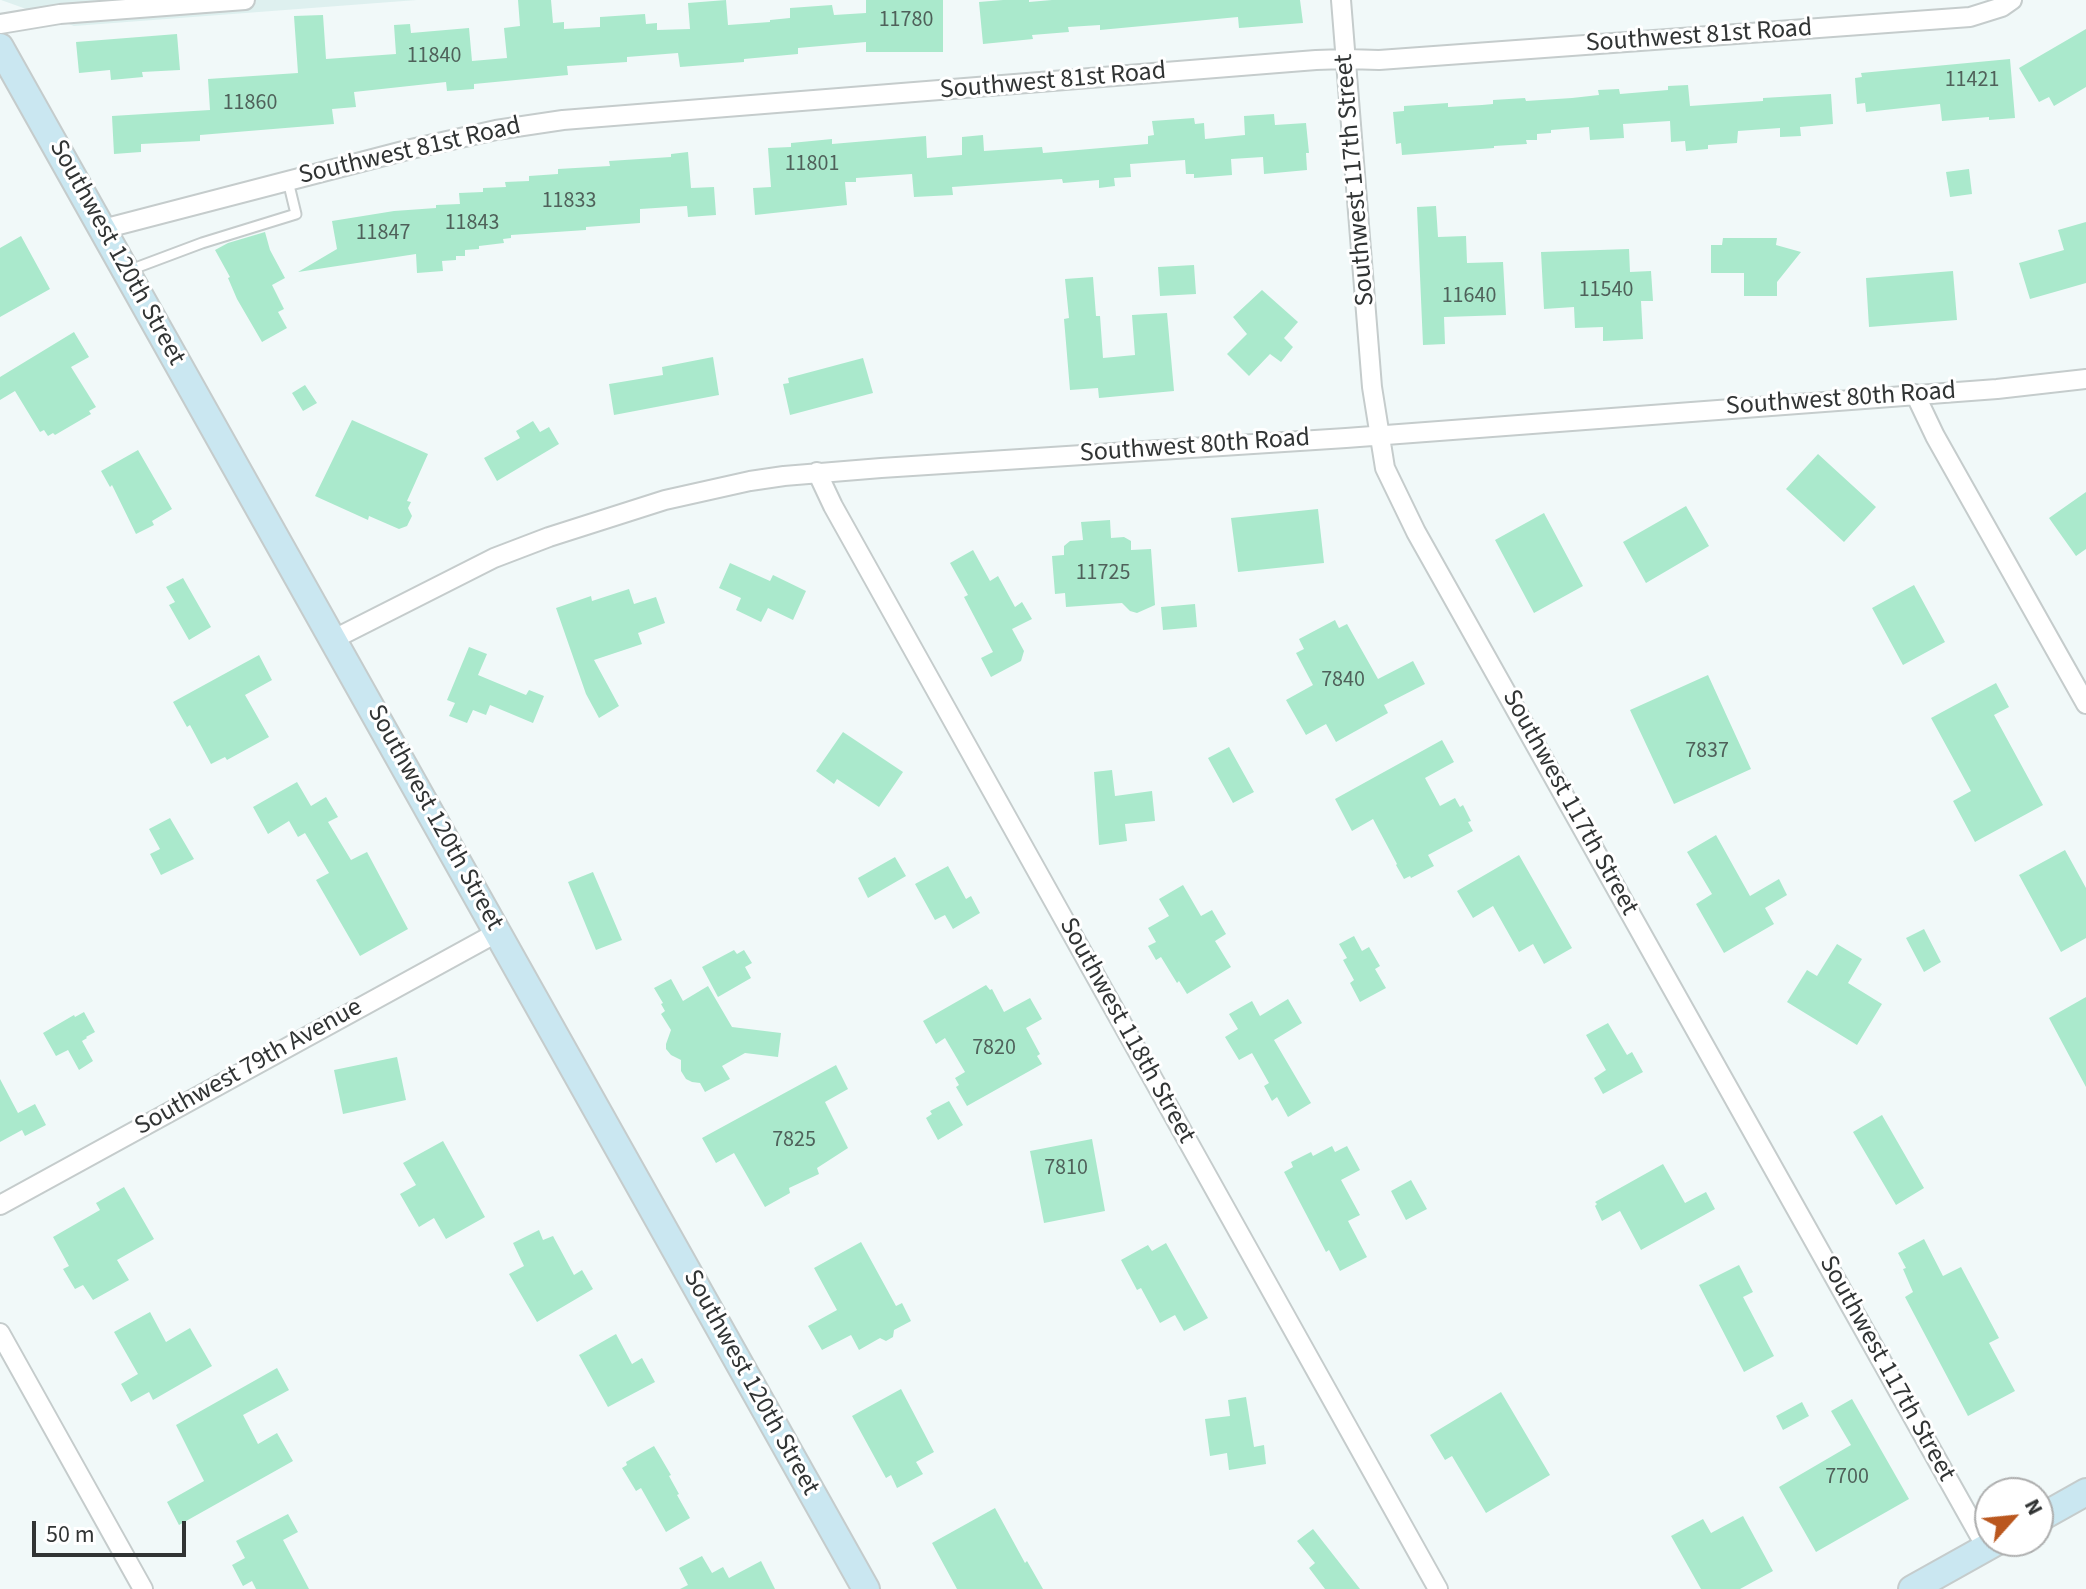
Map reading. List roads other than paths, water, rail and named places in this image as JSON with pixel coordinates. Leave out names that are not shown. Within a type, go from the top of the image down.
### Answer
[{"type":"street","points":[[0,24],[61,7],[245,0]]},
{"type":"street","name":"Southwest 117th Street","points":[[1341,0],[1372,387],[1385,468],[1416,532],[1974,1512]]},
{"type":"street","name":"Southwest 81st Road","points":[[103,229],[288,179],[528,124],[1346,59],[1379,60],[1970,17],[2002,7],[2012,0]]},
{"type":"street","name":"Southwest 120th Street","points":[[0,47],[866,1589]]},
{"type":"street","name":"Southwest 80th Road","points":[[334,639],[494,558],[588,523],[665,500],[750,481],[817,472],[1379,435],[1997,389],[2086,379]]},
{"type":"street","points":[[1915,394],[1935,436],[2086,704]]},
{"type":"street","name":"Southwest 118th Street","points":[[817,472],[840,520],[1438,1589]]},
{"type":"street","name":"Southwest 79th Avenue","points":[[0,1205],[498,932]]},
{"type":"street","points":[[0,1333],[143,1589]]},
{"type":"street","points":[[2054,1510],[2086,1492]]},
{"type":"street","points":[[1929,1585],[1974,1556]]},
{"type":"lane","points":[[126,272],[202,243],[296,214],[288,179]]}]
